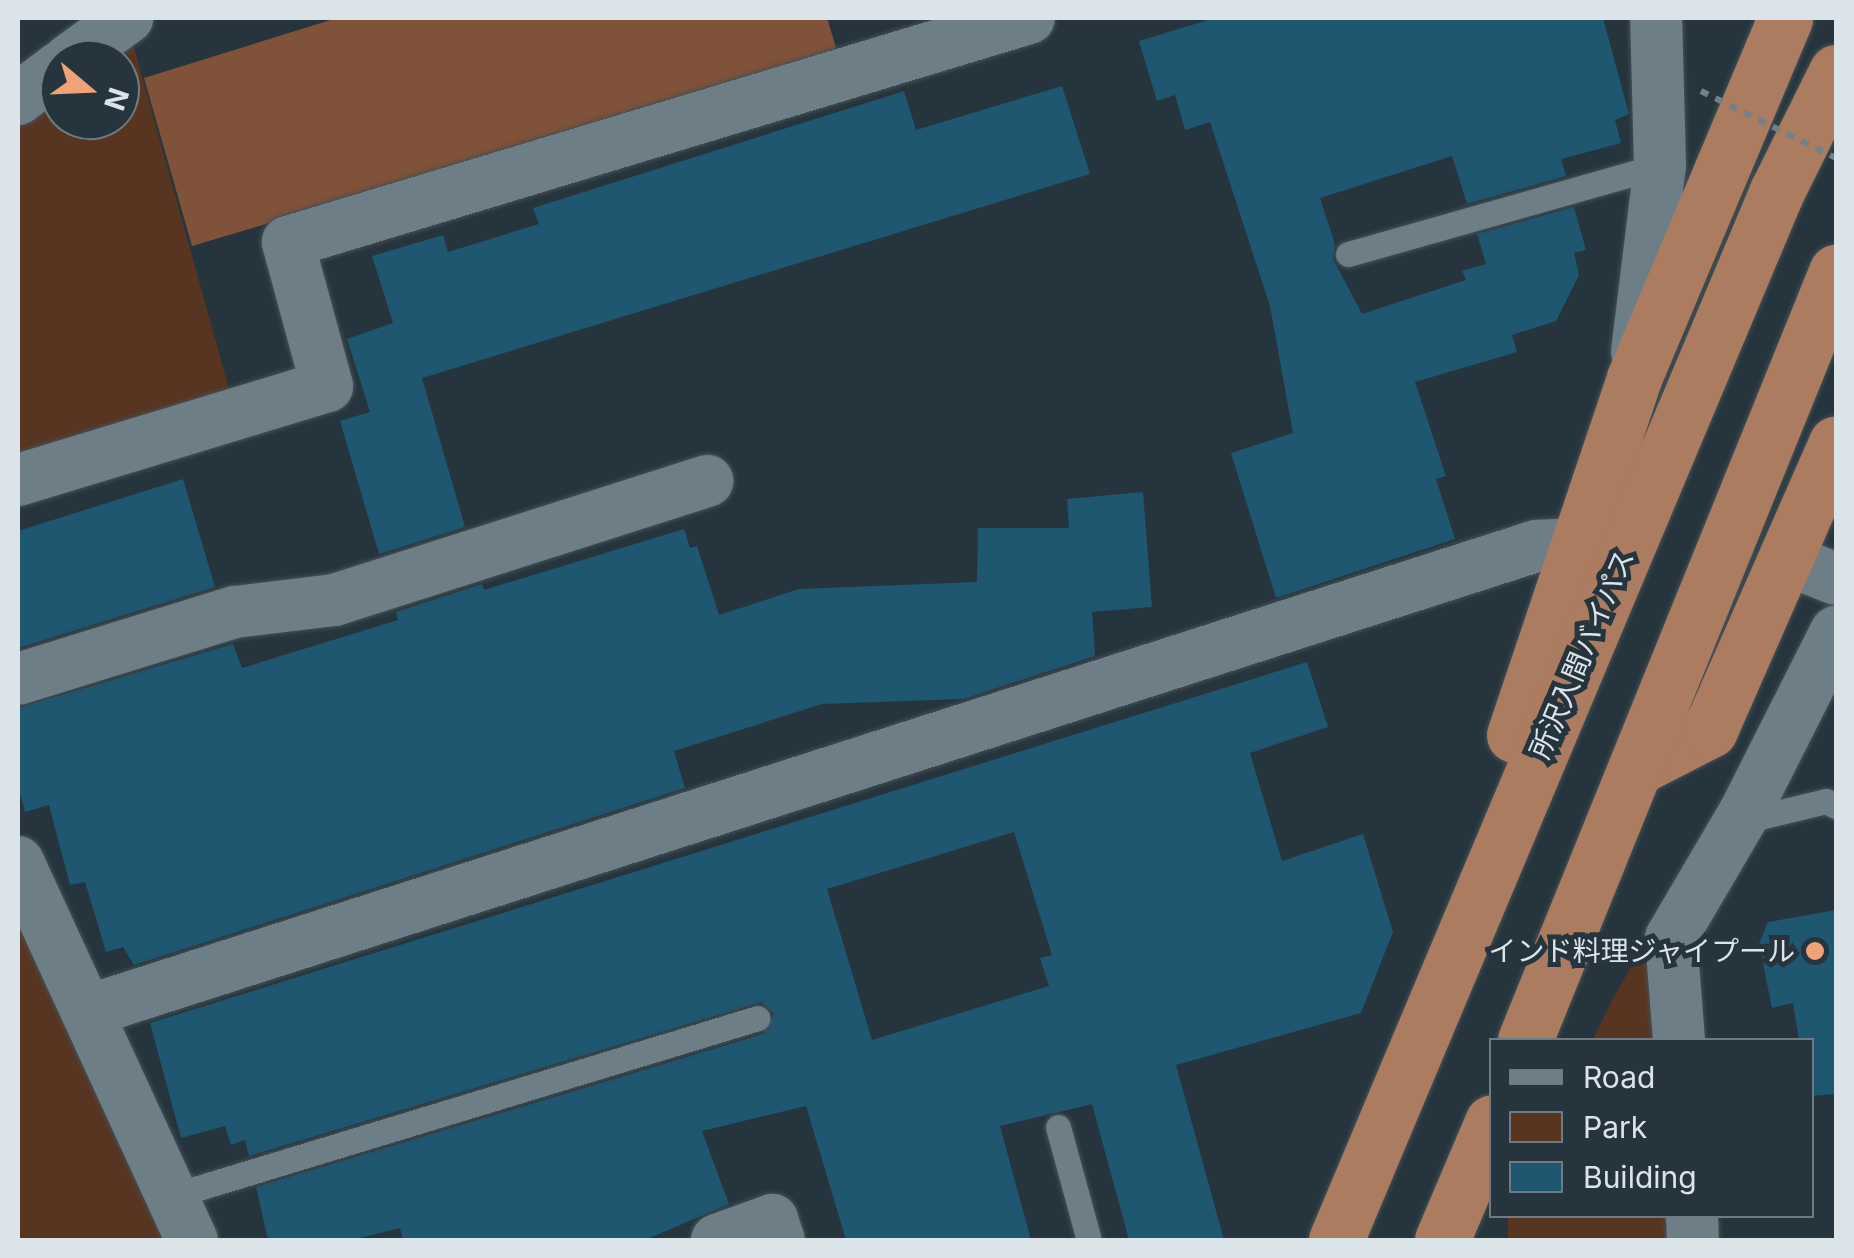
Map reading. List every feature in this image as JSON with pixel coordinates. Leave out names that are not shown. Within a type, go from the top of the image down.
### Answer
[{"type":"highway","points":[[1413,1052],[1574,544],[1634,378],[1785,18]]},
{"type":"highway","name":"所沢入間バイパス","points":[[1336,1240],[1777,191],[1836,72]]},
{"type":"highway","points":[[1526,1038],[1836,272]]},
{"type":"highway","points":[[1636,768],[1710,730],[1836,443]]},
{"type":"highway","points":[[1442,1240],[1489,1129]]},
{"type":"street","points":[[97,40],[127,18]]},
{"type":"street","points":[[18,480],[327,386],[288,242],[1029,18]]},
{"type":"street","points":[[1634,378],[1660,166],[1656,18]]},
{"type":"street","points":[[18,98],[40,82]]},
{"type":"street","points":[[18,679],[235,612],[334,600],[708,481]]},
{"type":"street","points":[[88,1012],[1536,546],[1574,544],[1637,524]]},
{"type":"street","points":[[1786,559],[1836,579]]},
{"type":"street","points":[[1679,1038],[1671,938],[1738,822],[1836,632]]},
{"type":"street","points":[[18,862],[182,1218]]},
{"type":"street","points":[[717,1240],[772,1220],[779,1240]]},
{"type":"lane","points":[[1348,254],[1660,166]]},
{"type":"lane","points":[[1738,822],[1826,802],[1836,806]]},
{"type":"lane","points":[[182,1218],[758,1018]]},
{"type":"lane","points":[[1058,1127],[1089,1240]]},
{"type":"path","points":[[1701,92],[1836,158]]},
{"type":"green space","points":[[140,69],[231,396],[18,461],[18,127],[40,110],[40,140],[140,140]]},
{"type":"green space","points":[[18,901],[171,1240],[18,1240]]},
{"type":"green space","points":[[1651,931],[1662,1038],[1594,1038]]},
{"type":"green space","points":[[1508,1218],[1673,1218],[1673,1240],[1508,1240]]},
{"type":"shaded area","points":[[337,18],[827,18],[838,54],[192,246],[144,78]]},
{"type":"building","points":[[1215,18],[1603,18],[1629,114],[1615,120],[1621,143],[1561,159],[1566,176],[1467,204],[1452,156],[1320,198],[1335,244],[1333,259],[1362,314],[1466,280],[1462,271],[1486,264],[1477,234],[1574,207],[1586,250],[1574,253],[1579,275],[1556,321],[1512,335],[1517,352],[1415,382],[1446,476],[1436,479],[1455,539],[1276,598],[1231,453],[1293,433],[1270,306],[1210,122],[1185,130],[1175,95],[1157,101],[1139,41]]},
{"type":"building","points":[[1062,86],[1090,174],[422,378],[465,527],[379,554],[340,421],[370,412],[347,339],[393,323],[372,256],[443,235],[448,252],[539,224],[533,208],[904,91],[916,130]]},
{"type":"building","points":[[183,479],[215,587],[18,648],[18,531]]},
{"type":"building","points":[[1143,492],[1152,607],[1092,612],[1095,656],[963,699],[822,704],[674,751],[685,788],[134,965],[123,947],[106,952],[85,882],[70,885],[49,805],[25,812],[18,786],[18,708],[233,644],[242,668],[398,620],[396,612],[482,584],[484,590],[684,529],[690,548],[697,546],[719,615],[799,589],[977,582],[978,528],[1069,528],[1067,499]]},
{"type":"building","points":[[1307,662],[1328,727],[1250,753],[1282,861],[1363,834],[1393,932],[1361,1013],[1176,1065],[1224,1240],[1129,1240],[1092,1104],[1000,1126],[1031,1240],[846,1240],[806,1106],[702,1131],[729,1204],[645,1240],[403,1240],[400,1228],[352,1240],[268,1240],[256,1187],[763,1034],[774,1014],[761,1002],[249,1156],[245,1140],[231,1145],[225,1126],[181,1138],[150,1023]],"holes":[[[1014,832],[1052,955],[1040,958],[1049,986],[872,1040],[827,889]]]},
{"type":"building","points":[[1836,910],[1836,1094],[1814,1096],[1814,1038],[1799,1038],[1793,1003],[1772,1008],[1759,944],[1768,922]]},
{"type":"place","name":"インド料理ジャイプール","points":[[1815,951]]}]
